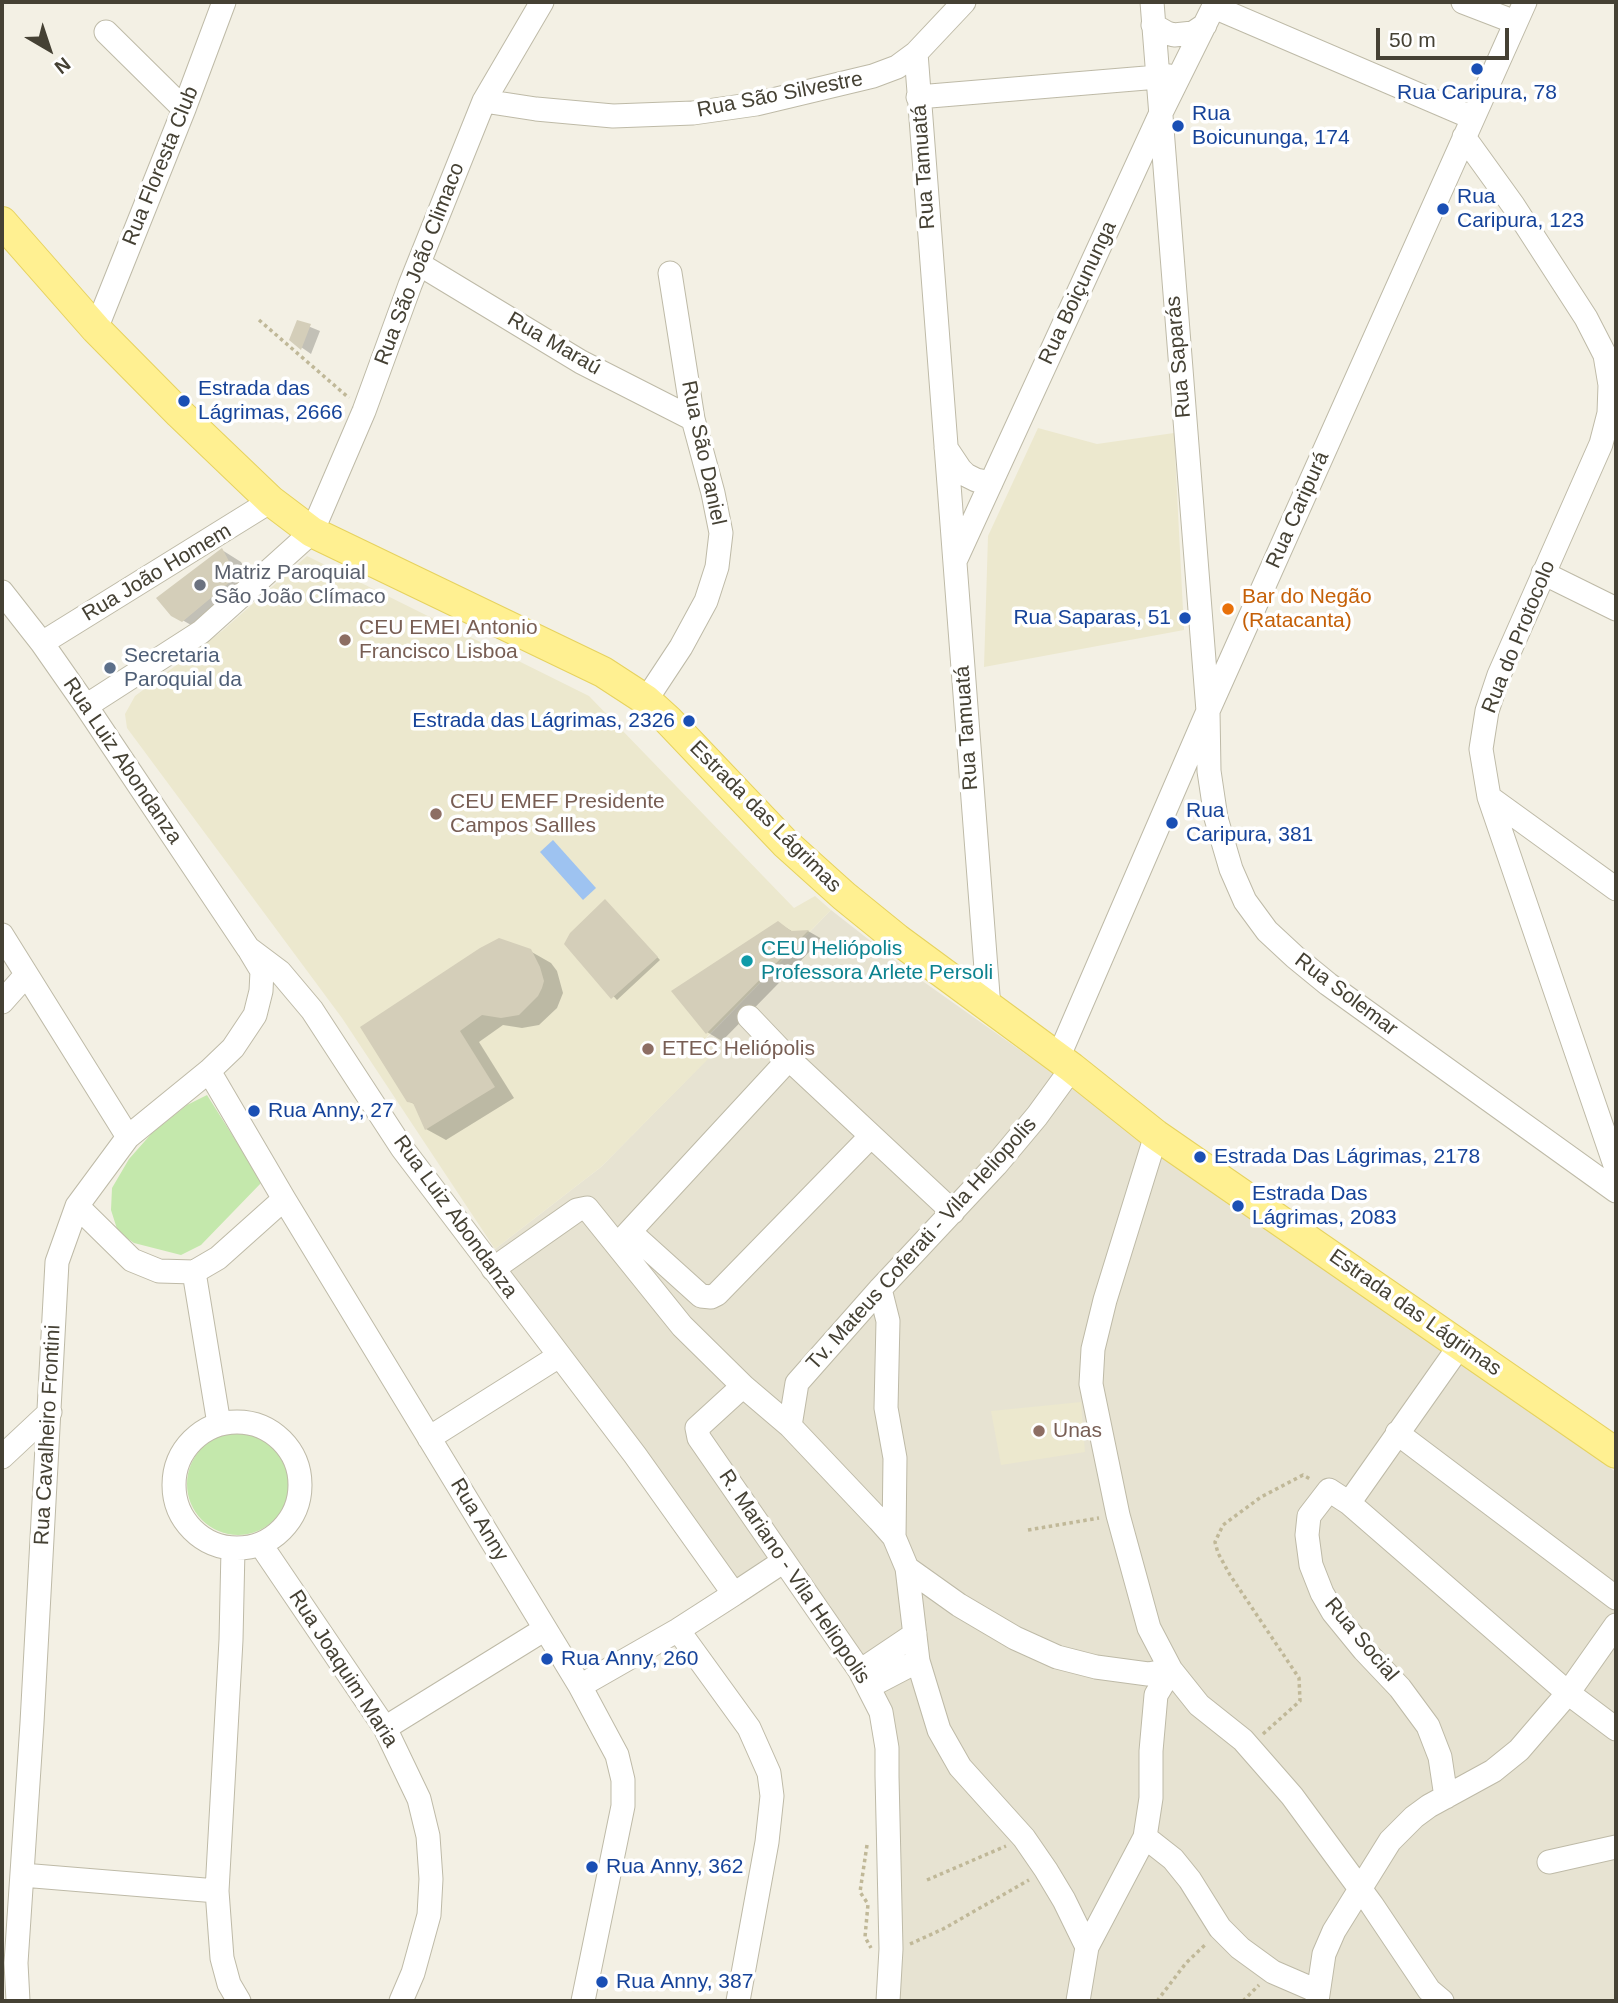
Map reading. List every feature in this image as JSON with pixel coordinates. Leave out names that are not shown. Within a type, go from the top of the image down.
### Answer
[{"type":"main road","name":"Estrada das Lágrimas","points":[[2,222],[96,328],[179,414],[271,502],[312,531],[603,672],[646,700],[785,843],[897,939],[1065,1063],[1156,1135],[1616,1453]]},
{"type":"street","name":"Rua Floresta Club","points":[[96,328],[224,2]]},
{"type":"street","name":"Rua São Silvestre","points":[[484,102],[613,116],[693,113],[756,104],[873,76],[897,66],[916,53],[964,2]]},
{"type":"street","points":[[1463,2],[1520,12]]},
{"type":"street","name":"Rua São João Climaco","points":[[312,531],[364,411],[484,102],[532,6]]},
{"type":"street","points":[[1153,13],[1167,33],[1184,36],[1212,11],[1469,128]]},
{"type":"street","name":"Rua Boiçununga","points":[[954,562],[1159,117],[1212,11]]},
{"type":"street","name":"Rua Caripurá","points":[[1065,1063],[1208,712],[1520,12]]},
{"type":"street","name":"Rua Saparás","points":[[1153,13],[1159,117],[1208,712]]},
{"type":"street","points":[[106,32],[184,109]]},
{"type":"street","name":"Rua Tamuatá","points":[[916,53],[989,1008]]},
{"type":"street","points":[[918,97],[1180,75]]},
{"type":"street","name":"Rua do Protocolo","points":[[1469,128],[1513,205],[1586,318],[1605,355],[1610,385],[1609,413],[1601,443],[1499,675],[1487,711],[1481,749],[1489,797],[1616,1168]]},
{"type":"street","name":"Rua Maraú","points":[[419,264],[581,362],[693,419]]},
{"type":"street","name":"Rua São Daniel","points":[[646,700],[681,648],[706,601],[717,567],[721,533],[693,419],[670,273]]},
{"type":"street","points":[[946,448],[966,475],[991,483]]},
{"type":"street","name":"Rua João Homem","points":[[42,643],[271,502]]},
{"type":"street","points":[[86,706],[201,632],[312,531]]},
{"type":"street","points":[[1543,573],[1616,609]]},
{"type":"street","name":"Rua Luiz Abondanza","points":[[2,592],[86,706],[248,948],[280,972],[295,989],[402,1147],[635,1455],[734,1594]]},
{"type":"street","name":"Rua Solemar","points":[[1208,712],[1209,771],[1216,818],[1231,869],[1245,901],[1268,931],[1328,984],[1616,1191]]},
{"type":"street","points":[[1489,797],[1616,889]]},
{"type":"street","points":[[5,945],[128,1137]]},
{"type":"street","name":"Rua Cavalheiro Frontini","points":[[18,2001],[16,1963],[57,1262],[78,1206],[128,1137],[233,1048],[255,1015],[261,991],[262,971],[248,948]]},
{"type":"street","points":[[2,1002],[26,975]]},
{"type":"street","points":[[749,1017],[789,1059],[953,1212]]},
{"type":"street","points":[[624,1238],[789,1059]]},
{"type":"street","name":"Tv. Mateus Coferati - Vila Heliopolis","points":[[790,1426],[797,1383],[880,1289],[996,1166],[1037,1116],[1065,1063]]},
{"type":"street","name":"Rua Anny","points":[[209,1071],[580,1686],[617,1755],[624,1780],[623,1806],[583,2001]]},
{"type":"street","points":[[1156,1135],[1122,1239],[1093,1349],[1091,1384],[1118,1515],[1149,1628],[1171,1670],[1199,1705],[1248,1747],[1292,1796],[1429,1990],[1442,2001]]},
{"type":"street","points":[[493,1269],[582,1207],[587,1208],[701,1296],[711,1297],[717,1294],[871,1136]]},
{"type":"street","points":[[78,1206],[132,1260],[159,1271],[194,1272],[219,1258],[284,1199]]},
{"type":"street","points":[[624,1238],[646,1282],[682,1326],[743,1386],[790,1426],[894,1537],[907,1568],[918,1661],[933,1713],[960,1767],[1024,1838],[1046,1870],[1087,1947]]},
{"type":"street","points":[[194,1272],[219,1424]]},
{"type":"street","points":[[880,1289],[888,1321],[886,1408],[895,1458],[894,1537]]},
{"type":"street","points":[[1349,1503],[1461,1345]]},
{"type":"street","points":[[429,1438],[559,1356]]},
{"type":"street","name":"R. Mariano - Vila Heliopolis","points":[[743,1386],[697,1428],[696,1433],[865,1679],[881,1712],[887,1748],[884,1954],[888,2001]]},
{"type":"street","points":[[2,1457],[50,1412]]},
{"type":"street","points":[[241,1421],[262,1426],[280,1437],[293,1454],[301,1475],[300,1496],[293,1517],[279,1533],[261,1545],[233,1549],[214,1545],[190,1528],[176,1502],[173,1483],[177,1463],[187,1446],[202,1432],[219,1424],[241,1421]]},
{"type":"street","points":[[1397,1433],[1616,1598]]},
{"type":"street","points":[[1329,1490],[1349,1503],[1568,1693],[1616,1729]]},
{"type":"street","name":"Rua Social","points":[[1329,1490],[1309,1516],[1307,1535],[1311,1565],[1333,1612],[1400,1688],[1428,1726],[1440,1757],[1446,1797]]},
{"type":"street","name":"Rua Joaquim Maria","points":[[261,1545],[385,1728],[419,1799],[428,1836],[431,1879],[429,1915],[413,1973],[401,2001]]},
{"type":"street","points":[[233,1549],[231,1640],[217,1891],[222,1958],[229,1984],[239,2001]]},
{"type":"street","points":[[580,1686],[678,1630],[784,1561]]},
{"type":"street","points":[[907,1568],[959,1605],[1015,1639],[1057,1657],[1096,1667],[1148,1674],[1171,1670]]},
{"type":"street","points":[[1145,1838],[1173,1859],[1190,1880],[1220,1928],[1240,1948],[1267,1968],[1317,1996],[1324,1954],[1334,1931],[1390,1841],[1414,1817],[1493,1771],[1519,1750],[1568,1693],[1616,1625]]},
{"type":"street","points":[[385,1728],[545,1629]]},
{"type":"street","points":[[678,1630],[749,1728],[769,1773],[772,1796],[767,1842],[737,2001]]},
{"type":"street","points":[[865,1679],[915,1634]]},
{"type":"street","points":[[865,1679],[918,1661]]},
{"type":"street","points":[[1078,2001],[1087,1947],[1145,1838],[1151,1798],[1151,1751],[1156,1695],[1171,1670]]},
{"type":"street","points":[[1549,1862],[1616,1847]]},
{"type":"street","points":[[22,1875],[217,1891]]},
{"type":"path","points":[[259,320],[364,411]]},
{"type":"path","points":[[1248,1747],[1300,1701],[1299,1678],[1218,1553],[1215,1542],[1217,1534],[1223,1525],[1261,1497],[1303,1475],[1329,1490]]},
{"type":"path","points":[[1028,1530],[1118,1515]]},
{"type":"path","points":[[927,1880],[1024,1838]]},
{"type":"path","points":[[865,1859],[860,1892],[868,1904],[865,1937],[884,1954],[916,1943],[1046,1870]]},
{"type":"path","points":[[1157,2001],[1186,1963],[1220,1928]]},
{"type":"shaded area","points":[[1038,428],[1097,444],[1174,433],[1184,630],[984,667],[988,536]]},
{"type":"shaded area","points":[[307,556],[589,696],[794,908],[815,896],[831,910],[702,1042],[712,1055],[601,1167],[495,1249],[342,1018],[127,728],[125,714],[135,696],[222,631]]},
{"type":"shaded area","points":[[831,910],[914,975],[1616,1472],[1616,2001],[888,2001],[881,1712],[784,1561],[736,1592],[486,1256],[601,1167],[711,1055],[702,1043]]},
{"type":"shaded area","name":"Unas","points":[[1081,1402],[1085,1452],[1001,1465],[991,1411]]},
{"type":"green space","points":[[207,1095],[262,1182],[201,1245],[181,1255],[134,1243],[118,1232],[111,1210],[112,1188],[129,1159],[152,1133],[187,1105]]},
{"type":"green space","points":[[238,1433],[258,1437],[274,1448],[285,1464],[289,1484],[285,1504],[274,1520],[258,1531],[238,1535],[218,1531],[202,1520],[191,1504],[187,1484],[191,1464],[202,1448],[218,1437]]},
{"type":"water","points":[[553,840],[596,888],[583,900],[540,852]]},
{"type":"building","points":[[297,320],[311,324],[301,350],[289,340]]},
{"type":"building","name":"Matriz Paroquial São João Clímaco","points":[[222,548],[232,567],[242,572],[182,622],[171,616],[156,598]]},
{"type":"building","points":[[605,899],[658,957],[611,999],[564,944],[570,933]]},
{"type":"building","name":"CEU Heliópolis Professora Arlete Persoli","points":[[778,921],[791,931],[809,930],[706,1034],[671,991]]},
{"type":"building","points":[[499,938],[531,949],[544,981],[542,988],[538,996],[519,1015],[501,1018],[482,1015],[460,1031],[495,1087],[425,1130],[413,1103],[407,1102],[360,1027]]},
{"type":"place","name":"Rua Caripura, 78","points":[[1477,69]]},
{"type":"place","name":"Rua Boicununga, 174","points":[[1178,126]]},
{"type":"place","name":"Rua Caripura, 123","points":[[1443,209]]},
{"type":"place","name":"Estrada das Lágrimas, 2666","points":[[184,401]]},
{"type":"place","name":"Matriz Paroquial São João Clímaco","points":[[200,585]]},
{"type":"place","name":"Bar do Negão (Ratacanta)","points":[[1228,609]]},
{"type":"place","name":"Rua Saparas, 51","points":[[1185,618]]},
{"type":"place","name":"CEU EMEI Antonio Francisco Lisboa","points":[[345,640]]},
{"type":"place","name":"Secretaria Paroquial da","points":[[110,668]]},
{"type":"place","name":"Estrada das Lágrimas, 2326","points":[[689,721]]},
{"type":"place","name":"CEU EMEF Presidente Campos Sallles","points":[[436,814]]},
{"type":"place","name":"Rua Caripura, 381","points":[[1172,823]]},
{"type":"place","name":"CEU Heliópolis Professora Arlete Persoli","points":[[747,961]]},
{"type":"place","name":"ETEC Heliópolis","points":[[648,1049]]},
{"type":"place","name":"Rua Anny, 27","points":[[254,1111]]},
{"type":"place","name":"Estrada Das Lágrimas, 2178","points":[[1200,1157]]},
{"type":"place","name":"Estrada Das Lágrimas, 2083","points":[[1238,1206]]},
{"type":"place","name":"Unas","points":[[1039,1431]]},
{"type":"place","name":"Rua Anny, 260","points":[[547,1659]]},
{"type":"place","name":"Rua Anny, 362","points":[[592,1867]]},
{"type":"place","name":"Rua Anny, 387","points":[[602,1982]]}]
